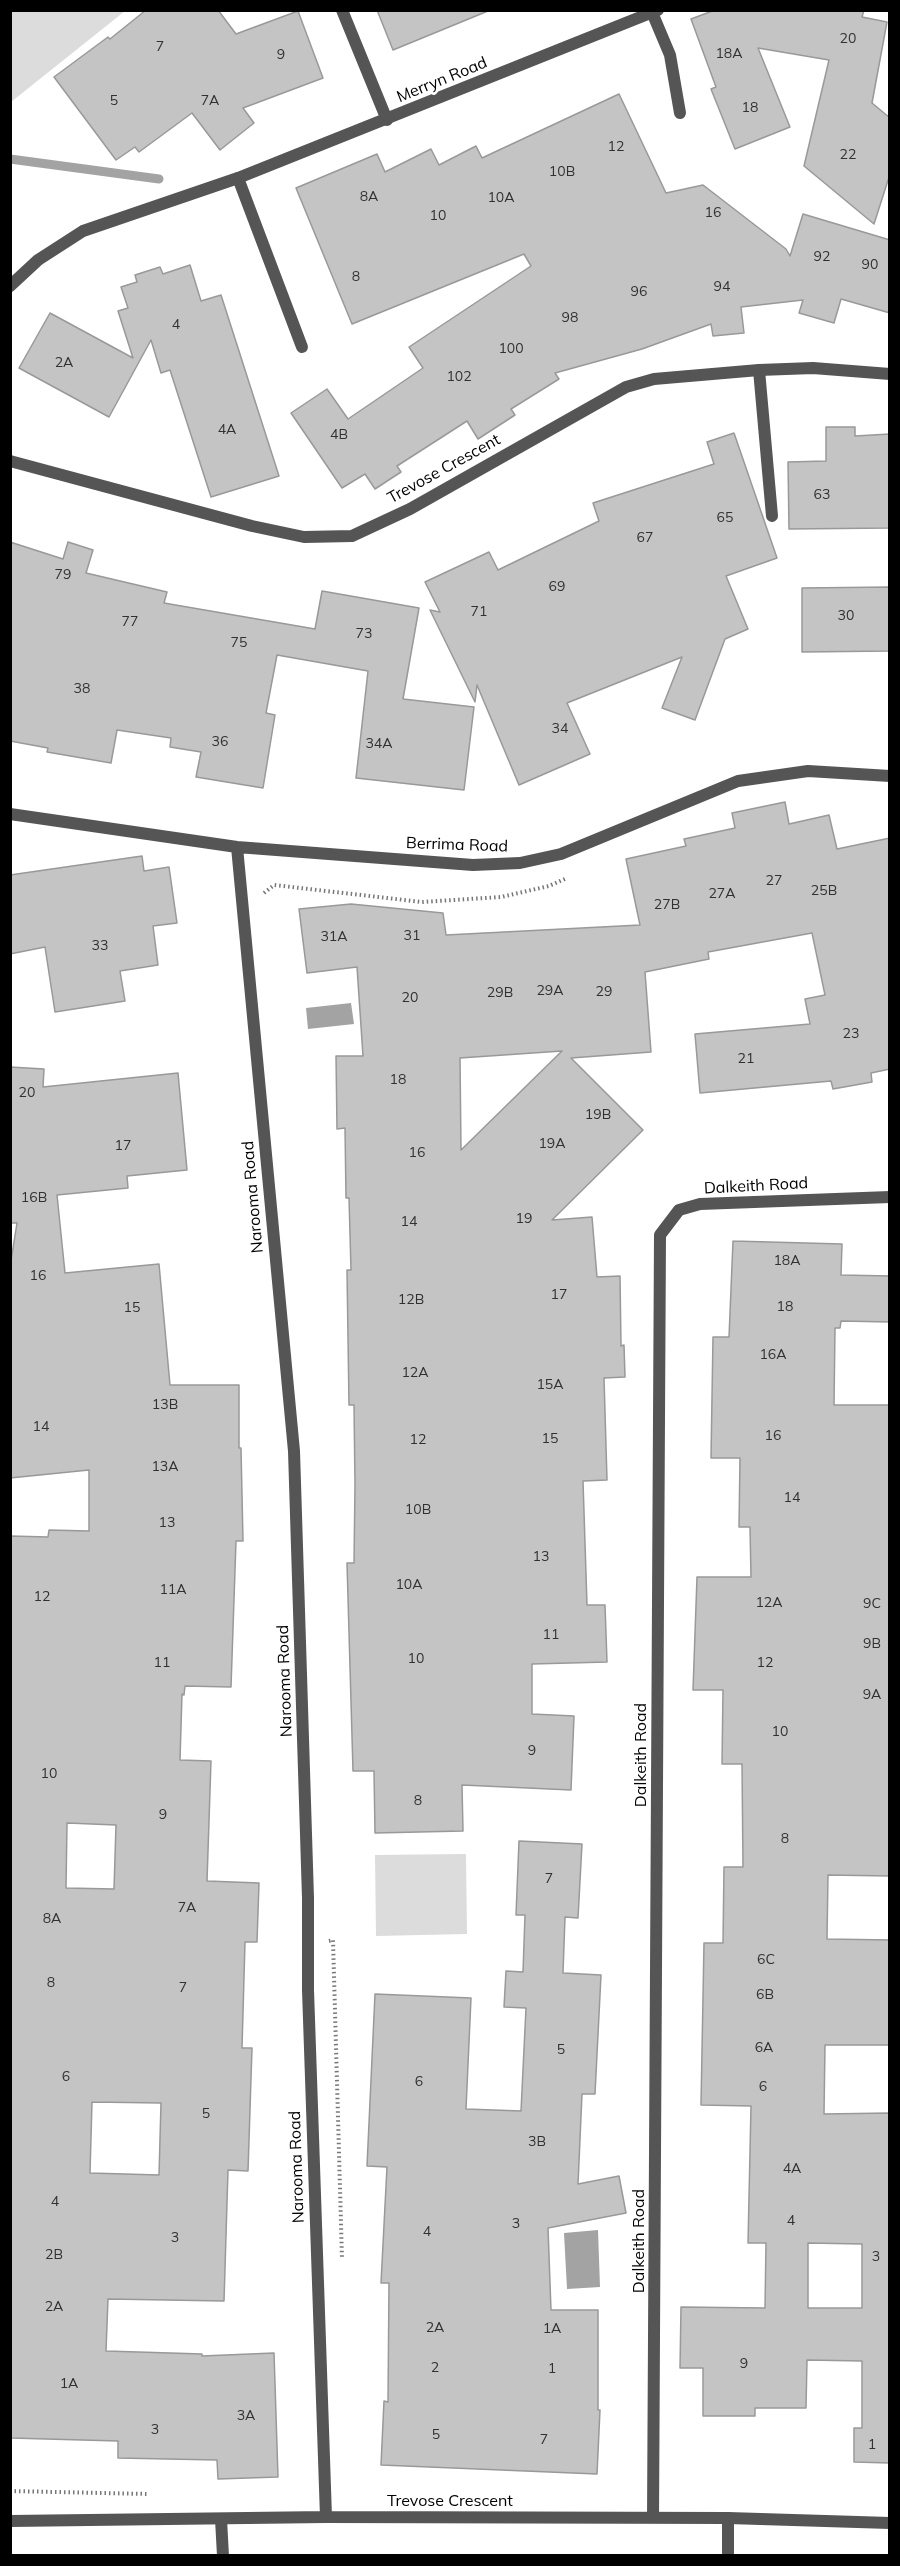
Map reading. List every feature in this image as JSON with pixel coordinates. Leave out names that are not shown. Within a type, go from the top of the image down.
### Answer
[{"type":"street","points":[[342,10],[387,120]]},
{"type":"street","points":[[654,11],[670,55],[680,114]]},
{"type":"street","name":"Merryn Road","points":[[10,286],[38,260],[83,231],[238,178],[654,11]]},
{"type":"street","points":[[238,178],[302,347]]},
{"type":"street","name":"Trevose Crescent","points":[[10,461],[252,526],[303,537],[352,536],[410,508],[626,387],[654,379],[759,370],[813,368],[890,374]]},
{"type":"street","points":[[759,370],[772,516]]},
{"type":"street","name":"Berrima Road","points":[[10,814],[237,847],[473,865],[520,863],[561,854],[738,781],[808,771],[890,776]]},
{"type":"street","name":"Narooma Road","points":[[237,847],[294,1451],[308,1898],[308,2001],[326,2517]]},
{"type":"street","name":"Dalkeith Road","points":[[653,2518],[660,1235],[679,1210],[700,1204],[890,1197]]},
{"type":"street","name":"Trevose Crescent","points":[[10,2522],[326,2517],[728,2518],[890,2523]]},
{"type":"street","points":[[728,2518],[728,2556]]},
{"type":"street","points":[[221,2519],[224,2556]]},
{"type":"path","points":[[261,898],[274,885],[422,902]]},
{"type":"shaded area","points":[[11,10],[125,10],[125,11],[11,102]]},
{"type":"shaded area","points":[[351,1003],[354,1024],[308,1029],[306,1008]]},
{"type":"shaded area","points":[[466,1854],[467,1934],[376,1936],[375,1855]]},
{"type":"shaded area","points":[[598,2230],[600,2287],[567,2289],[564,2233]]},
{"type":"building","points":[[146,10],[218,10],[236,34],[298,11],[323,78],[243,108],[254,123],[220,150],[192,113],[139,152],[135,147],[116,160],[54,77],[108,37],[110,39]]},
{"type":"building","points":[[377,10],[488,10],[488,11],[393,50]]},
{"type":"building","points":[[715,10],[864,10],[862,17],[887,22],[872,103],[890,118],[890,174],[874,224],[804,166],[829,60],[758,48],[790,127],[735,149],[711,89],[716,87],[691,19]]},
{"type":"building","points":[[619,94],[666,193],[703,185],[786,249],[790,256],[803,214],[890,240],[890,313],[841,299],[834,323],[799,313],[803,300],[741,307],[744,333],[713,336],[711,324],[642,349],[555,373],[559,379],[511,409],[515,415],[478,439],[467,421],[397,466],[401,472],[375,489],[365,474],[342,488],[291,413],[327,389],[348,419],[423,368],[409,347],[531,266],[524,254],[352,324],[296,188],[377,154],[385,172],[431,149],[439,165],[476,146],[482,158]]},
{"type":"building","points":[[190,265],[201,301],[221,295],[279,476],[211,497],[170,370],[161,373],[151,340],[109,417],[19,368],[50,313],[133,358],[118,311],[128,308],[121,287],[137,282],[135,275],[160,267],[163,274]]},
{"type":"building","points":[[826,427],[855,427],[855,436],[890,434],[890,528],[789,529],[788,462],[826,461]]},
{"type":"building","points":[[734,433],[777,558],[726,576],[748,629],[725,639],[695,720],[662,708],[682,657],[567,703],[590,754],[519,785],[477,685],[475,702],[430,610],[440,612],[425,582],[489,552],[498,570],[599,521],[593,503],[714,464],[707,442]]},
{"type":"building","points":[[10,542],[63,559],[68,542],[93,550],[86,573],[167,592],[164,603],[315,629],[322,591],[419,608],[403,699],[474,707],[464,790],[356,778],[368,671],[277,655],[266,713],[275,715],[263,788],[196,777],[201,752],[170,747],[171,738],[117,730],[111,763],[47,752],[48,748],[10,741]]},
{"type":"building","points":[[890,587],[890,651],[802,652],[802,588]]},
{"type":"building","points":[[785,802],[789,824],[829,815],[837,849],[890,838],[890,1069],[871,1073],[872,1082],[833,1089],[831,1081],[700,1093],[695,1034],[810,1024],[805,999],[825,995],[812,933],[708,952],[709,959],[645,972],[651,1052],[571,1058],[643,1130],[552,1220],[592,1217],[597,1277],[620,1276],[621,1346],[624,1345],[625,1377],[604,1378],[607,1480],[583,1481],[587,1605],[605,1605],[607,1662],[532,1664],[532,1714],[574,1716],[571,1790],[462,1785],[463,1831],[375,1833],[374,1771],[353,1771],[347,1563],[354,1563],[354,1405],[349,1405],[347,1270],[351,1270],[349,1198],[346,1198],[345,1128],[337,1129],[336,1056],[363,1056],[357,967],[307,973],[299,909],[351,904],[443,913],[446,935],[640,925],[626,859],[686,846],[684,839],[735,828],[732,813]],"holes":[[[562,1051],[461,1150],[460,1058]]]},
{"type":"building","points":[[142,856],[144,871],[169,867],[177,923],[153,926],[158,965],[120,971],[125,1001],[55,1012],[45,947],[10,954],[10,875]]},
{"type":"building","points":[[10,1067],[44,1069],[43,1087],[178,1073],[187,1170],[127,1176],[128,1188],[57,1195],[65,1273],[159,1264],[170,1385],[239,1385],[243,1541],[236,1541],[231,1687],[185,1686],[184,1695],[182,1694],[180,1760],[211,1761],[207,1881],[259,1883],[257,1942],[245,1942],[242,2048],[252,2048],[248,2171],[228,2170],[224,2301],[108,2299],[106,2351],[202,2354],[202,2356],[274,2353],[278,2477],[218,2479],[217,2460],[118,2458],[118,2441],[10,2438],[10,1536],[48,1537],[49,1530],[89,1531],[89,1470],[10,1478],[10,1267],[17,1223],[10,1223]],"holes":[[[67,1823],[116,1825],[114,1889],[66,1888]],[[92,2102],[161,2103],[159,2175],[90,2173]]]},
{"type":"building","points":[[733,1241],[842,1244],[841,1275],[890,1276],[890,1322],[841,1321],[840,1328],[835,1328],[834,1405],[890,1405],[890,1876],[828,1875],[827,1939],[890,1940],[890,2045],[825,2045],[824,2114],[890,2113],[890,2463],[854,2462],[854,2428],[862,2428],[862,2361],[807,2360],[806,2408],[755,2408],[755,2416],[703,2416],[703,2368],[680,2368],[681,2307],[765,2308],[766,2243],[748,2243],[751,2106],[701,2105],[704,1943],[723,1943],[724,1867],[743,1867],[742,1764],[722,1764],[723,1690],[693,1690],[697,1577],[751,1577],[750,1527],[739,1527],[740,1458],[711,1458],[713,1337],[729,1337]],"holes":[[[808,2243],[862,2244],[862,2308],[808,2308]]]},
{"type":"building","points":[[519,1841],[582,1844],[578,1918],[565,1917],[563,1973],[601,1975],[595,2094],[582,2094],[578,2184],[619,2176],[626,2213],[548,2228],[551,2310],[598,2310],[598,2410],[600,2410],[597,2474],[381,2465],[384,2401],[388,2402],[389,2283],[381,2283],[387,2167],[367,2166],[375,1994],[471,1998],[466,2109],[521,2111],[526,2008],[504,2007],[506,1971],[523,1972],[525,1915],[516,1915]]},
{"type":"waterway","points":[[10,159],[159,179]]}]
